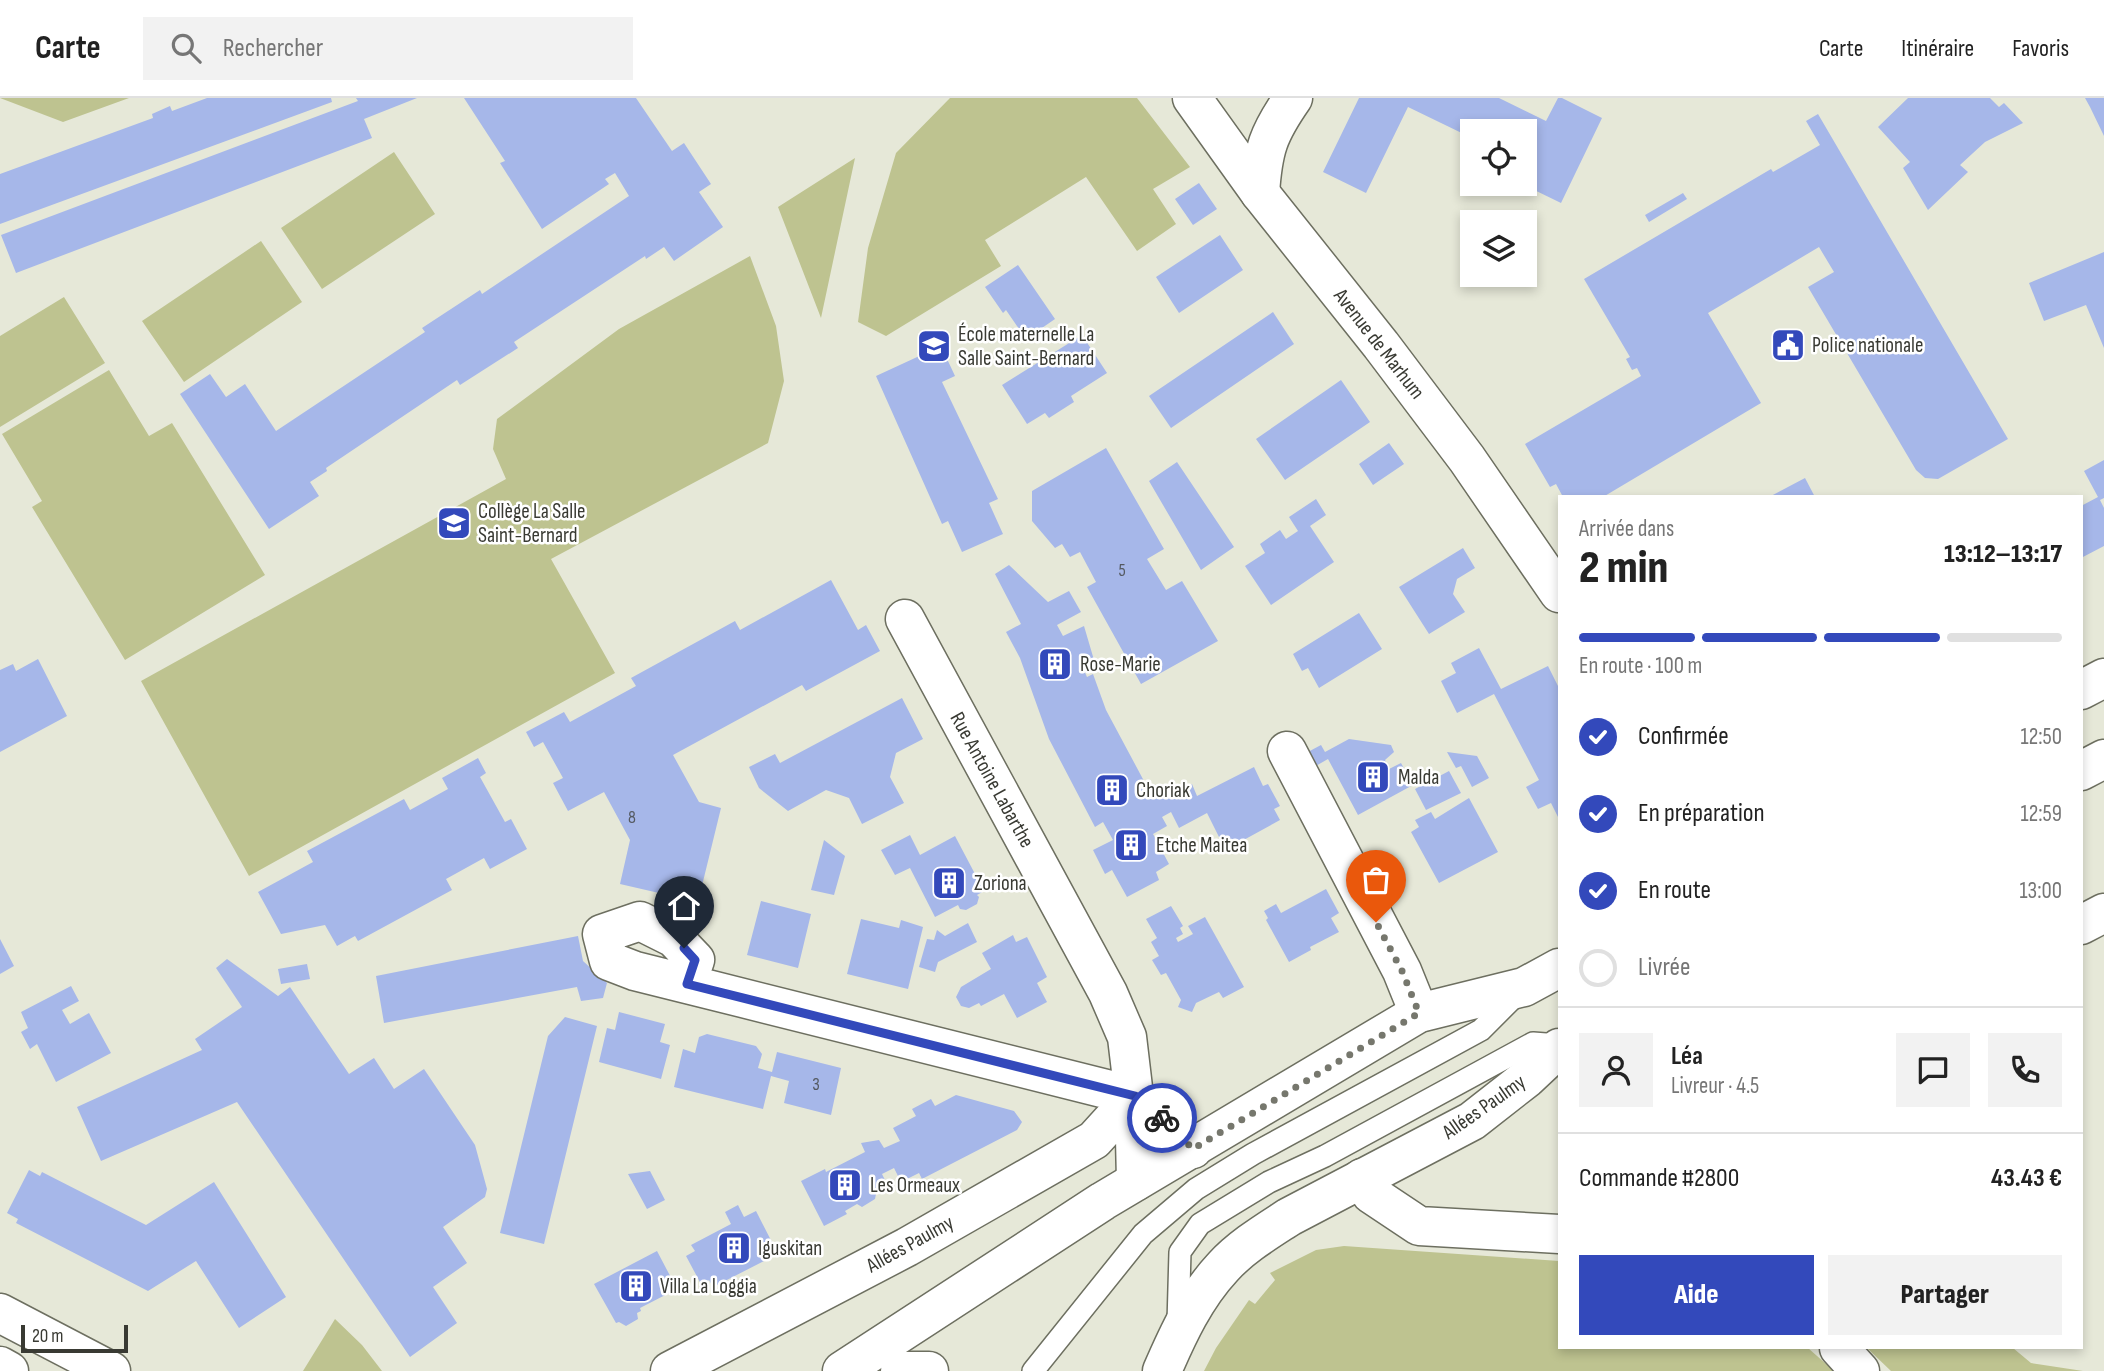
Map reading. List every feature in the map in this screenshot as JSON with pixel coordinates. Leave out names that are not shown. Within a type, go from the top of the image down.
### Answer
[{"type":"street","name":"Avenue de Marhum","points":[[1192,98],[1260,193],[1381,345],[1467,459],[1558,592]]},
{"type":"street","points":[[1260,193],[1267,139],[1293,98]]},
{"type":"street","name":"Rue Antoine Labarthe","points":[[905,620],[1108,993],[1127,1037],[1135,1096],[1136,1181]]},
{"type":"street","points":[[2083,689],[2104,678]]},
{"type":"street","points":[[1287,751],[1402,971],[1419,1013]]},
{"type":"street","points":[[2083,769],[2104,759]]},
{"type":"street","points":[[2083,770],[2104,771]]},
{"type":"street","points":[[2083,924],[2104,914]]},
{"type":"street","points":[[842,1371],[1136,1181],[1419,1013],[1524,988],[1558,969]]},
{"type":"street","points":[[687,984],[1135,1096],[1167,1122],[1193,1149]]},
{"type":"street","name":"Allées Paulmy","points":[[1162,1371],[1201,1294],[1224,1266],[1289,1217],[1472,1121],[1527,1077],[1558,1047]]},
{"type":"street","name":"Allées Paulmy","points":[[670,1371],[907,1247],[1094,1140],[1135,1096]]},
{"type":"street","points":[[1362,1178],[1371,1194],[1419,1226],[1558,1234]]},
{"type":"street","points":[[1520,1232],[1558,1209]]},
{"type":"street","points":[[0,1313],[111,1371]]},
{"type":"street","points":[[1840,1349],[1860,1371]]},
{"type":"street","points":[[0,1366],[9,1371]]},
{"type":"street","points":[[900,1371],[929,1371]]},
{"type":"lane","points":[[1033,1371],[1143,1234],[1196,1189],[1252,1153],[1481,1030],[1524,988]]},
{"type":"lane","name":"Allées Paulmy","points":[[1143,1234],[1200,1224],[1269,1182],[1325,1156],[1533,1044],[1558,1046]]},
{"type":"lane","name":"Allées Paulmy","points":[[1178,1335],[1180,1252],[1200,1224]]},
{"type":"green space","points":[[0,98],[129,98],[63,122]]},
{"type":"green space","points":[[950,98],[1137,98],[1190,167],[1153,189],[1176,224],[1137,251],[1086,177],[985,240],[1001,266],[886,336],[858,322],[868,248],[896,153]]},
{"type":"green space","points":[[394,152],[435,214],[322,289],[281,228]]},
{"type":"green space","points":[[855,158],[821,318],[778,207]]},
{"type":"green space","points":[[261,241],[302,302],[184,382],[142,321]]},
{"type":"green space","points":[[750,256],[776,326],[784,381],[768,443],[551,559],[615,673],[249,876],[141,681],[506,479],[493,449],[497,419],[619,329]]},
{"type":"green space","points":[[64,297],[105,363],[0,427],[0,336]]},
{"type":"green space","points":[[109,370],[149,436],[172,423],[265,575],[125,660],[32,507],[42,501],[2,434]]},
{"type":"green space","points":[[1344,1246],[1558,1261],[1558,1349],[1809,1349],[1834,1371],[1204,1371],[1216,1348],[1249,1300],[1255,1304],[1275,1280],[1270,1273],[1316,1250]]},
{"type":"green space","points":[[335,1319],[362,1345],[382,1371],[303,1371]]},
{"type":"green space","points":[[1868,1349],[2014,1349],[2031,1363],[2083,1371],[1891,1371]]},
{"type":"building","points":[[207,98],[331,98],[332,102],[0,224],[0,174],[153,118],[152,114],[170,106],[172,111]]},
{"type":"building","points":[[356,98],[417,98],[364,119],[372,138],[16,273],[1,235],[358,101]]},
{"type":"building","points":[[464,98],[636,98],[672,151],[684,143],[711,184],[699,192],[723,227],[674,261],[664,247],[646,259],[645,256],[514,342],[518,348],[460,385],[457,380],[326,468],[327,471],[310,482],[319,496],[269,529],[180,394],[210,374],[226,397],[245,384],[276,431],[425,332],[422,328],[480,290],[482,294],[629,196],[615,173],[605,179],[609,184],[542,229],[500,163],[505,161]]},
{"type":"building","points":[[1359,98],[1499,98],[1546,121],[1558,98],[1562,98],[1602,118],[1561,203],[1537,191],[1537,119],[1460,119],[1460,132],[1408,107],[1366,193],[1323,172]]},
{"type":"building","points":[[1908,98],[1990,98],[1999,107],[2004,103],[2023,123],[1985,142],[1960,165],[1968,172],[1928,210],[1903,168],[1910,162],[1878,127]]},
{"type":"building","points":[[2085,98],[2104,98],[2104,136],[2090,107]]},
{"type":"building","points":[[1818,114],[2008,439],[1938,479],[1925,478],[1916,470],[1808,287],[1834,272],[1819,247],[1708,313],[1761,403],[1606,495],[1562,495],[1556,484],[1550,487],[1525,444],[1641,376],[1637,368],[1632,370],[1626,359],[1630,357],[1584,279],[1771,169],[1773,172],[1820,145],[1806,121]]},
{"type":"building","points":[[1199,183],[1217,209],[1193,225],[1175,199]]},
{"type":"building","points":[[1683,193],[1687,199],[1649,222],[1645,215]]},
{"type":"building","points":[[1220,235],[1243,270],[1179,313],[1156,277]]},
{"type":"building","points":[[2104,252],[2104,348],[2086,305],[2044,321],[2029,283]]},
{"type":"building","points":[[1018,265],[1055,319],[1026,339],[1006,310],[1003,313],[985,287]]},
{"type":"building","points":[[1273,312],[1294,344],[1171,428],[1149,396]]},
{"type":"building","points":[[1082,335],[1107,373],[1071,396],[1074,402],[1049,418],[1045,413],[1027,424],[1002,385]]},
{"type":"building","points":[[941,346],[955,376],[942,382],[998,499],[989,503],[1003,534],[962,552],[948,521],[942,524],[876,376]]},
{"type":"building","points":[[1341,380],[1370,422],[1285,480],[1256,439]]},
{"type":"building","points":[[1389,443],[1404,464],[1373,485],[1359,464]]},
{"type":"building","points":[[1106,448],[1164,549],[1147,559],[1166,590],[1182,581],[1218,641],[1141,684],[1087,587],[1096,582],[1080,552],[1070,557],[1062,544],[1055,548],[1032,521],[1032,491]]},
{"type":"building","points":[[2104,460],[2104,498],[2100,500],[2104,508],[2104,546],[2083,557],[2083,505],[2098,497],[2084,471]]},
{"type":"building","points":[[1177,462],[1234,547],[1201,570],[1149,481]]},
{"type":"building","points":[[1805,478],[1814,495],[1773,495]]},
{"type":"building","points":[[1316,499],[1326,515],[1310,526],[1334,562],[1271,605],[1245,566],[1265,553],[1260,544],[1280,530],[1286,539],[1298,531],[1289,517]]},
{"type":"building","points":[[1463,548],[1475,568],[1457,579],[1453,594],[1465,612],[1429,634],[1399,587]]},
{"type":"building","points":[[1009,565],[1048,602],[1069,591],[1081,612],[1057,625],[1063,636],[1084,626],[1094,660],[1083,668],[1087,677],[1093,674],[1106,710],[1152,796],[1161,792],[1164,798],[1192,784],[1197,796],[1254,767],[1263,786],[1268,784],[1280,806],[1274,809],[1280,820],[1240,842],[1219,837],[1207,813],[1179,828],[1171,812],[1162,817],[1167,826],[1153,834],[1169,864],[1156,872],[1159,880],[1127,897],[1112,870],[1105,874],[1093,850],[1113,840],[1103,822],[1095,827],[1049,739],[1020,658],[1006,632],[1021,624],[995,574]]},
{"type":"building","points":[[831,580],[858,630],[866,625],[880,651],[806,691],[802,685],[673,755],[699,802],[721,808],[698,902],[620,884],[630,840],[604,792],[568,811],[553,783],[563,778],[543,742],[534,747],[526,732],[564,712],[570,722],[636,686],[631,678],[735,621],[740,630]]},
{"type":"building","points":[[1359,613],[1382,649],[1319,688],[1308,668],[1302,671],[1293,654]]},
{"type":"building","points":[[1479,648],[1501,689],[1548,666],[1558,686],[1558,817],[1551,803],[1538,809],[1526,787],[1539,780],[1494,694],[1457,713],[1441,681],[1456,673],[1451,663]]},
{"type":"building","points":[[38,659],[67,716],[0,752],[0,670],[13,664],[16,671]]},
{"type":"building","points":[[902,698],[923,739],[896,753],[890,777],[904,803],[862,824],[849,798],[826,790],[788,811],[759,788],[749,767],[775,754],[780,763]]},
{"type":"building","name":"Malda","points":[[1349,739],[1391,745],[1394,752],[1385,760],[1389,769],[1401,763],[1413,785],[1358,815],[1328,759],[1314,767],[1306,753],[1321,745],[1325,752]]},
{"type":"building","points":[[1447,752],[1477,756],[1489,778],[1472,787],[1461,766],[1456,768]]},
{"type":"building","points":[[478,758],[486,773],[480,777],[505,822],[511,819],[527,849],[490,869],[484,858],[446,879],[452,890],[358,941],[355,936],[337,946],[325,925],[281,934],[258,892],[313,862],[307,851],[404,799],[410,810],[448,789],[442,778]]},
{"type":"building","points":[[1449,771],[1461,793],[1426,810],[1415,789]]},
{"type":"building","points":[[1469,798],[1498,852],[1439,883],[1411,832],[1419,827],[1415,820],[1431,812],[1435,819]]},
{"type":"building","name":"Zoriona","points":[[910,835],[920,855],[955,836],[984,891],[977,895],[977,904],[966,910],[960,909],[958,905],[935,917],[910,868],[895,875],[881,850]]},
{"type":"building","points":[[824,840],[845,856],[834,895],[811,890]]},
{"type":"building","points":[[1326,889],[1339,913],[1331,918],[1339,932],[1289,962],[1266,920],[1268,918],[1264,911],[1276,904],[1281,913]]},
{"type":"building","points":[[761,901],[811,914],[798,968],[747,955]]},
{"type":"building","points":[[1171,906],[1183,926],[1180,928],[1183,934],[1176,938],[1178,942],[1193,934],[1188,926],[1205,917],[1244,987],[1223,998],[1219,992],[1196,1003],[1192,1012],[1178,1007],[1181,1000],[1166,973],[1161,975],[1152,960],[1159,956],[1151,942],[1157,938],[1146,919]]},
{"type":"building","points":[[861,919],[899,928],[901,920],[923,927],[908,989],[847,974]]},
{"type":"building","points":[[968,923],[977,942],[938,962],[935,972],[919,967],[927,939],[934,940],[937,930],[945,936]]},
{"type":"building","points":[[1013,935],[1016,942],[1027,937],[1047,977],[1037,983],[1047,1002],[1017,1018],[1004,994],[981,1006],[979,1003],[969,1008],[961,1006],[956,997],[961,987],[991,969],[982,953]]},
{"type":"building","points":[[578,936],[583,961],[607,983],[603,998],[581,1001],[577,987],[384,1023],[376,976]]},
{"type":"building","points":[[0,939],[14,966],[0,974]]},
{"type":"building","points":[[227,959],[278,996],[290,987],[349,1074],[374,1058],[394,1089],[424,1069],[475,1145],[487,1189],[485,1197],[443,1227],[467,1263],[433,1287],[457,1323],[410,1357],[237,1102],[101,1161],[77,1107],[202,1050],[195,1039],[242,1007],[216,968]]},
{"type":"building","points":[[307,964],[310,979],[281,984],[278,969]]},
{"type":"building","points":[[71,986],[79,1001],[62,1010],[70,1024],[89,1013],[111,1053],[56,1082],[37,1044],[30,1049],[21,1032],[28,1028],[21,1012]]},
{"type":"building","points":[[619,1012],[665,1024],[660,1042],[670,1045],[661,1079],[599,1062],[607,1028],[615,1030]]},
{"type":"building","points":[[565,1017],[597,1026],[544,1244],[500,1233],[548,1036]]},
{"type":"building","points":[[707,1034],[756,1046],[762,1054],[758,1068],[772,1072],[777,1052],[841,1068],[831,1115],[784,1103],[789,1081],[771,1076],[763,1109],[674,1087],[683,1049],[695,1053],[699,1037]]},
{"type":"building","points":[[956,1095],[1014,1111],[1022,1122],[1017,1130],[922,1179],[919,1173],[901,1182],[894,1168],[882,1174],[889,1188],[876,1194],[875,1199],[862,1207],[857,1204],[845,1211],[847,1214],[824,1226],[801,1181],[825,1169],[826,1172],[865,1152],[861,1143],[879,1140],[884,1148],[900,1141],[893,1128],[916,1116],[912,1109],[931,1099],[935,1106]]},
{"type":"building","points":[[29,1170],[40,1176],[42,1172],[146,1225],[214,1182],[286,1297],[239,1328],[196,1261],[148,1291],[16,1223],[18,1219],[7,1213]]},
{"type":"building","points":[[650,1171],[665,1200],[647,1209],[628,1174]]},
{"type":"building","name":"Iguskitan","points":[[738,1205],[744,1217],[756,1211],[778,1254],[713,1287],[709,1280],[701,1284],[686,1256],[695,1251],[691,1245],[731,1224],[725,1212]]},
{"type":"building","name":"Villa La Loggia","points":[[657,1251],[677,1289],[640,1308],[638,1319],[626,1326],[616,1323],[594,1284]]},
{"type":"way so far","points":[[1162,1118],[1193,1149],[1419,1013],[1402,971],[1376,922]]},
{"type":"place","name":"Police nationale","points":[[1788,345]]},
{"type":"place","name":"École maternelle La Salle Saint-Bernard","points":[[934,346]]},
{"type":"place","name":"Collège La Salle Saint-Bernard","points":[[454,523]]},
{"type":"place","name":"Rose-Marie","points":[[1055,664]]},
{"type":"place","name":"Malda","points":[[1373,777]]},
{"type":"place","name":"Choriak","points":[[1112,790]]},
{"type":"place","name":"Etche Maitea","points":[[1131,845]]},
{"type":"place","name":"Zoriona","points":[[949,883]]},
{"type":"place","name":"Les Ormeaux","points":[[845,1185]]},
{"type":"place","name":"Iguskitan","points":[[734,1248]]},
{"type":"place","name":"Villa La Loggia","points":[[636,1286]]},
{"type":"route","points":[[684,948],[695,960],[687,984],[1135,1096],[1162,1118]]}]
